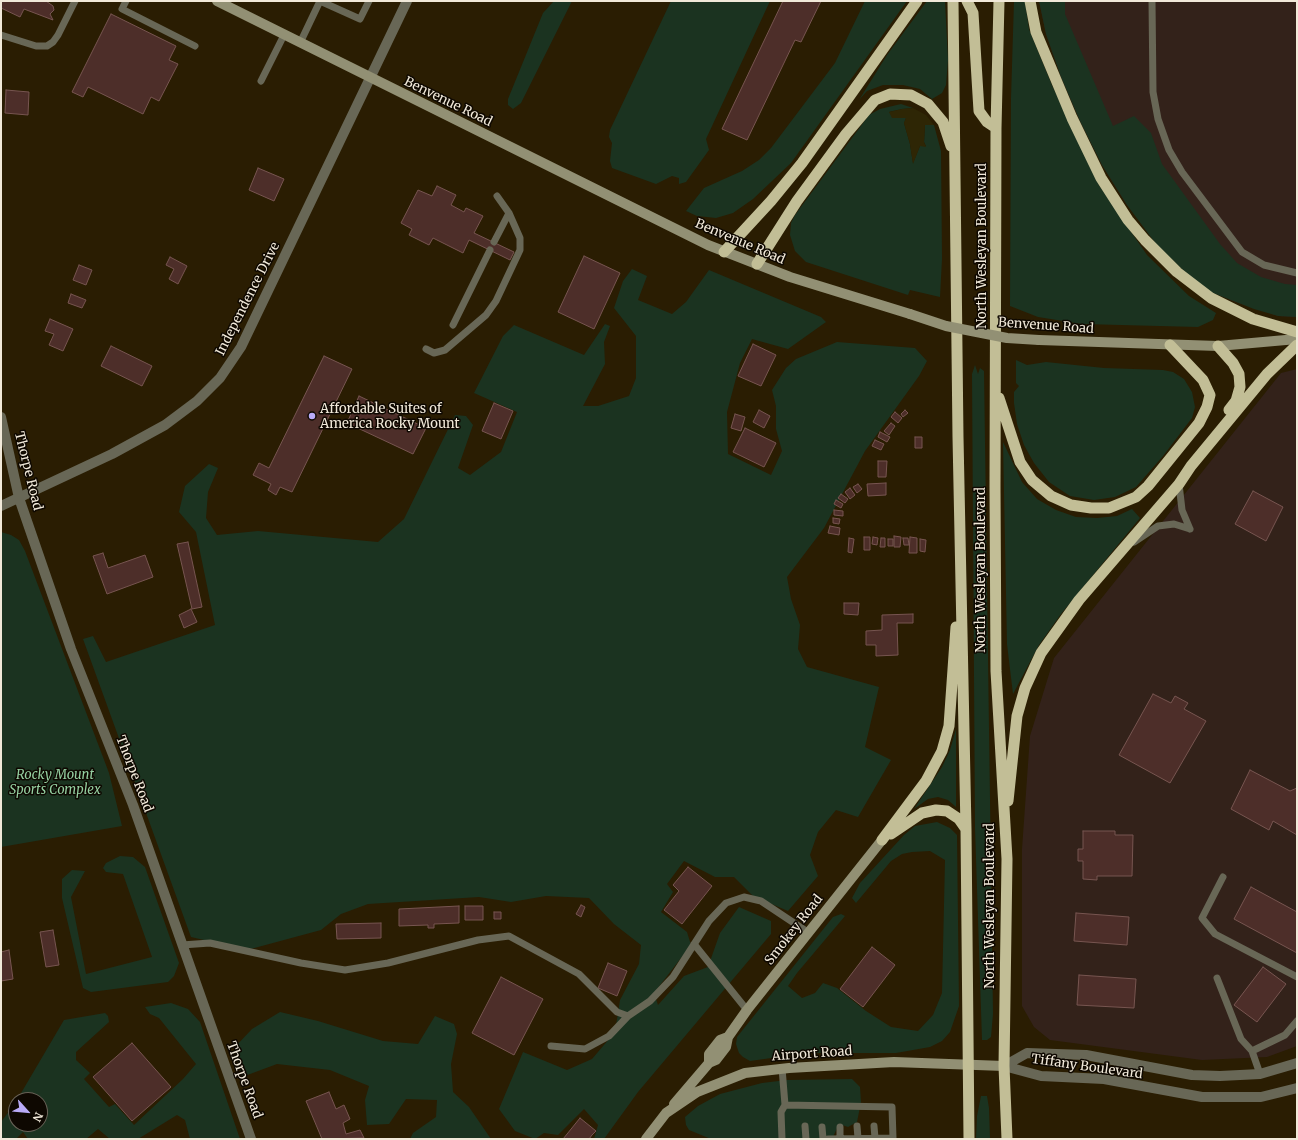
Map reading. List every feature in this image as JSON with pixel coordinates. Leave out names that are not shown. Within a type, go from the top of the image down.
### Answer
[{"type":"highway","points":[[724,252],[771,201],[802,163],[917,1]]},
{"type":"highway","name":"North Wesleyan Boulevard","points":[[953,1],[966,829],[969,1139]]},
{"type":"highway","points":[[967,1],[973,13],[979,111],[987,122],[996,128]]},
{"type":"highway","name":"North Wesleyan Boulevard","points":[[999,1],[996,128],[996,671],[1007,872],[1004,1066],[1006,1139]]},
{"type":"highway","points":[[1030,1],[1036,32],[1072,118],[1102,178],[1128,220],[1144,240],[1177,272],[1211,298],[1253,320],[1297,332]]},
{"type":"highway","points":[[757,264],[797,201],[846,134],[876,100],[890,94],[911,95],[928,104],[943,122],[950,144],[955,194]]},
{"type":"highway","points":[[996,386],[1020,462],[1032,480],[1051,496],[1071,506],[1109,508],[1136,497],[1148,486],[1199,423],[1207,407],[1210,395],[1203,380],[1170,345]]},
{"type":"highway","points":[[1191,466],[1267,374],[1297,345]]},
{"type":"highway","points":[[1005,838],[1017,716],[1025,688],[1041,653],[1058,626],[1179,484],[1207,438],[1236,401],[1240,387],[1239,374],[1233,363],[1218,346]]},
{"type":"highway","points":[[882,840],[926,781],[935,766],[950,726],[952,669],[961,571]]},
{"type":"highway","points":[[882,840],[922,813],[936,810],[947,812],[959,819],[966,829]]},
{"type":"main road","name":"Benvenue Road","points":[[217,1],[724,252],[790,277],[946,326],[1007,338],[1170,345],[1218,346],[1297,339]]},
{"type":"main road","name":"Smokey Road","points":[[666,1113],[709,1063],[716,1060],[726,1047],[728,1037],[747,1010],[882,840]]},
{"type":"main road","name":"Airport Road","points":[[646,1139],[666,1113],[697,1092],[745,1073],[782,1068],[894,1062],[1004,1066]]},
{"type":"street","name":"Independence Drive","points":[[1,506],[112,454],[165,425],[197,401],[220,378],[241,346],[407,1]]},
{"type":"street","name":"Thorpe Road","points":[[1,417],[19,498],[71,649],[133,805],[251,1139]]},
{"type":"street","name":"Tiffany Boulevard","points":[[1004,1066],[1027,1053],[1086,1055],[1192,1075],[1220,1076],[1260,1074],[1297,1064]]},
{"type":"street","name":"Tiffany Boulevard","points":[[1004,1066],[1042,1076],[1104,1079],[1202,1097],[1261,1097],[1297,1088]]},
{"type":"lane","points":[[1,35],[36,46],[47,46],[53,42],[58,35],[75,1]]},
{"type":"lane","points":[[126,1],[122,9],[195,46]]},
{"type":"lane","points":[[300,43],[320,1],[360,19],[369,1]]},
{"type":"lane","points":[[1152,1],[1153,92],[1158,119],[1169,150],[1182,172],[1242,252],[1264,265],[1297,273]]},
{"type":"lane","points":[[261,81],[284,35]]},
{"type":"lane","points":[[426,349],[434,353],[445,350],[486,315],[496,301],[520,250],[520,238],[509,213],[497,196]]},
{"type":"lane","points":[[494,242],[509,213]]},
{"type":"lane","points":[[453,325],[490,250]]},
{"type":"lane","points":[[1121,552],[1158,526],[1174,524],[1190,529],[1182,510],[1179,484]]},
{"type":"lane","points":[[1223,877],[1202,918],[1215,934],[1297,977]]},
{"type":"lane","points":[[551,1046],[585,1049],[609,1036],[628,1016],[650,1001],[673,977],[709,921],[726,903],[744,897],[761,901],[809,933]]},
{"type":"lane","points":[[182,945],[210,944],[301,963],[345,970],[388,964],[478,940],[510,936],[580,974],[617,1012],[628,1016]]},
{"type":"lane","points":[[694,944],[747,1010]]},
{"type":"lane","points":[[1217,978],[1241,1039],[1252,1051],[1260,1074]]},
{"type":"lane","points":[[1252,1051],[1285,1035],[1297,1021]]},
{"type":"lane","points":[[782,1068],[785,1105],[781,1112],[782,1139]]},
{"type":"lane","points":[[785,1105],[805,1109],[822,1110],[874,1110],[892,1107],[894,1138],[828,1139]]},
{"type":"lane","points":[[805,1126],[806,1139]]},
{"type":"lane","points":[[857,1126],[858,1138]]},
{"type":"lane","points":[[874,1126],[875,1138]]},
{"type":"lane","points":[[822,1127],[823,1139]]},
{"type":"lane","points":[[840,1127],[840,1139]]},
{"type":"shaded area","points":[[1039,1],[1297,1],[1297,317],[1278,316],[1230,300],[1127,205],[1102,165],[1080,121],[1061,77],[1046,34]]},
{"type":"shaded area","points":[[1297,369],[1297,1046],[1267,1057],[1202,1060],[1050,1040],[1034,1027],[1022,1006],[1022,849],[1030,736],[1054,658],[1281,373]]},
{"type":"green space","points":[[554,1],[572,1],[521,103],[513,109],[508,105],[508,99],[543,13]]},
{"type":"green space","points":[[671,1],[770,1],[706,139],[709,150],[686,182],[679,184],[679,178],[672,176],[656,184],[612,168],[610,161],[612,143],[609,137],[610,130]]},
{"type":"green space","points":[[865,1],[907,1],[791,163],[753,199],[733,213],[716,218],[697,216],[686,211],[704,188],[742,171],[759,160],[771,148],[835,63]]},
{"type":"green space","points":[[927,1],[945,1],[948,60],[946,85],[942,93],[932,99],[920,89],[903,85],[883,85],[867,91],[859,100],[887,55]]},
{"type":"green space","points":[[1014,1],[1025,1],[1029,29],[1052,85],[1099,185],[1147,255],[1189,296],[1216,313],[1213,320],[1198,327],[1082,324],[1038,317],[1010,306],[1011,98]]},
{"type":"green space","points":[[1039,1],[1065,1],[1065,14],[1113,126],[1134,116],[1151,133],[1162,164],[1220,244],[1237,263],[1261,277],[1285,284],[1297,285],[1297,317],[1278,316],[1254,309],[1208,291],[1187,274],[1156,244],[1127,205],[1102,165],[1080,121],[1061,77],[1046,34]]},
{"type":"green space","points":[[901,104],[913,108],[889,112],[906,118],[904,123],[910,144],[913,163],[920,146],[926,146],[924,142],[925,125],[934,125],[941,151],[942,259],[940,297],[910,290],[908,295],[806,262],[795,251],[790,235],[791,223],[795,215],[869,115],[880,109]]},
{"type":"green space","points":[[632,269],[647,276],[638,300],[672,314],[686,302],[709,270],[821,317],[826,322],[788,349],[752,339],[740,363],[727,412],[728,454],[771,475],[782,451],[776,429],[776,406],[772,390],[786,368],[796,359],[837,342],[915,348],[927,361],[919,376],[865,451],[824,528],[787,577],[791,599],[800,625],[798,649],[807,667],[879,687],[865,747],[891,760],[858,817],[836,810],[818,832],[810,855],[818,876],[788,911],[753,896],[734,877],[715,877],[684,861],[667,884],[673,892],[661,912],[687,932],[691,945],[654,993],[658,1005],[684,976],[708,967],[720,933],[739,907],[771,921],[771,934],[638,1092],[604,1139],[594,1139],[598,1125],[584,1109],[558,1135],[544,1133],[535,1139],[515,1131],[499,1109],[523,1052],[567,1070],[592,1059],[615,1032],[620,1000],[639,964],[641,945],[614,924],[589,898],[546,896],[511,902],[479,897],[368,904],[341,914],[321,930],[247,950],[191,937],[83,639],[93,636],[106,662],[215,625],[196,532],[179,512],[185,486],[209,464],[218,468],[208,492],[206,518],[217,535],[258,531],[378,542],[404,519],[455,415],[466,416],[473,425],[458,468],[470,475],[501,452],[517,412],[474,393],[503,336],[514,325],[584,355],[605,324],[610,326],[604,342],[605,364],[583,406],[598,406],[629,396],[636,378],[636,336],[614,308],[623,281]]},
{"type":"green space","points":[[1016,360],[1027,365],[1046,362],[1104,368],[1163,370],[1173,372],[1184,379],[1192,392],[1195,407],[1192,418],[1163,456],[1136,487],[1115,497],[1094,500],[1070,496],[1049,482],[1034,463],[1024,445],[1017,424],[1014,403],[1014,392],[1019,386],[1016,383]]},
{"type":"green space","points":[[975,365],[978,374],[980,368],[984,371],[993,1014],[991,1037],[987,1040],[982,1040],[975,828],[972,374]]},
{"type":"green space","points":[[1003,442],[1022,482],[1037,499],[1056,510],[1076,517],[1097,518],[1117,516],[1132,509],[1140,518],[1061,614],[1039,645],[1013,694],[1007,644]]},
{"type":"green space","name":"Rocky Mount Sports Complex","points":[[1,532],[11,535],[19,540],[25,551],[109,773],[122,826],[1,847]]},
{"type":"green space","points":[[956,729],[956,807],[948,800],[938,797],[928,799],[914,809],[942,767],[950,750]]},
{"type":"green space","points":[[937,822],[950,828],[957,835],[959,1006],[950,1032],[942,1041],[930,1047],[896,1053],[807,1053],[750,1061],[743,1057],[739,1053],[736,1044],[737,1037],[833,917],[841,914],[845,916],[797,973],[788,986],[802,998],[815,993],[823,983],[837,988],[866,1011],[891,1027],[918,1031],[933,1015],[942,993],[945,860],[930,851],[902,854],[891,861],[856,903],[852,898],[860,883],[904,835],[915,826]]},
{"type":"green space","points":[[120,856],[133,857],[145,867],[179,963],[174,976],[168,982],[91,992],[83,988],[62,898],[62,879],[72,870],[85,871],[71,897],[86,974],[152,957],[123,874],[106,872],[103,868],[106,863]]},
{"type":"green space","points":[[171,1003],[188,1009],[200,1022],[240,1139],[190,1139],[185,1120],[177,1115],[138,1139],[110,1139],[98,1129],[86,1139],[28,1139],[23,1132],[48,1132],[48,1092],[22,1092],[64,1020],[105,1013],[108,1016],[109,1022],[76,1052],[76,1060],[90,1073],[84,1079],[109,1107],[115,1104],[134,1125],[183,1079],[196,1064],[159,1018],[150,1014],[145,1007]]},
{"type":"green space","points":[[280,1012],[318,1021],[383,1041],[418,1044],[435,1016],[454,1024],[457,1034],[451,1064],[453,1092],[469,1107],[491,1139],[410,1139],[413,1133],[436,1117],[437,1100],[406,1099],[389,1124],[367,1125],[365,1100],[369,1086],[330,1070],[277,1064],[242,1077],[234,1048],[252,1029]]},
{"type":"green space","points":[[852,1079],[860,1087],[861,1102],[857,1122],[848,1127],[839,1124],[832,1139],[711,1139],[689,1130],[686,1125],[685,1117],[698,1106],[720,1094],[762,1083],[787,1080]]},
{"type":"green space","points":[[981,1096],[987,1096],[990,1139],[976,1139],[977,1116]]},
{"type":"green space","points":[[8,1113],[8,1132],[23,1132],[16,1139],[1,1139],[1,1122]]},
{"type":"sand","points":[[913,108],[926,115],[934,125],[925,125],[924,142],[926,147],[920,146],[913,164],[910,144],[904,123],[906,118],[892,118],[889,112]]},
{"type":"building","points":[[1,1],[46,1],[53,6],[54,10],[50,14],[53,20],[24,9],[20,17],[1,8]]},
{"type":"building","points":[[783,1],[821,1],[801,42],[795,40],[747,140],[722,129]]},
{"type":"building","points":[[111,14],[176,46],[169,60],[178,64],[159,101],[151,97],[143,114],[88,87],[83,97],[72,92]]},
{"type":"building","points":[[6,90],[29,92],[28,115],[5,113]]},
{"type":"building","points":[[258,168],[284,179],[274,201],[249,190]]},
{"type":"building","points":[[437,186],[456,195],[451,205],[464,212],[466,208],[483,216],[474,233],[514,252],[510,260],[469,240],[463,253],[433,238],[429,245],[409,235],[412,229],[401,223],[418,190],[432,196]]},
{"type":"building","points":[[584,256],[620,273],[594,329],[558,312]]},
{"type":"building","points":[[170,257],[187,266],[178,284],[169,279],[174,269],[166,265]]},
{"type":"building","points":[[79,265],[92,270],[86,285],[73,280]]},
{"type":"building","points":[[71,294],[86,300],[82,308],[68,303]]},
{"type":"building","points":[[50,319],[73,329],[63,351],[49,345],[54,334],[45,331]]},
{"type":"building","points":[[753,344],[776,355],[761,386],[738,376]]},
{"type":"building","points":[[111,346],[152,366],[142,386],[101,366]]},
{"type":"building","name":"Affordable Suites of America Rocky Mount","points":[[324,356],[352,369],[292,492],[280,487],[276,495],[268,490],[271,484],[253,475],[259,463],[269,468]]},
{"type":"building","points":[[359,396],[426,428],[413,454],[347,423]]},
{"type":"building","points":[[494,403],[513,411],[501,439],[482,431]]},
{"type":"building","points":[[759,410],[770,416],[764,428],[753,422]]},
{"type":"building","points":[[905,410],[908,413],[903,417],[901,414]]},
{"type":"building","points":[[895,412],[902,418],[898,423],[891,417]]},
{"type":"building","points":[[735,414],[745,417],[741,431],[731,428]]},
{"type":"building","points":[[891,423],[895,426],[889,435],[884,431]]},
{"type":"building","points":[[745,428],[776,443],[764,467],[733,452]]},
{"type":"building","points":[[880,432],[890,437],[887,442],[878,437]]},
{"type":"building","points":[[915,437],[922,437],[922,448],[915,448]]},
{"type":"building","points":[[875,440],[884,444],[881,450],[872,446]]},
{"type":"building","points":[[878,461],[887,461],[886,477],[878,477]]},
{"type":"building","points":[[886,483],[886,495],[868,496],[867,484]]},
{"type":"building","points":[[858,484],[862,489],[857,493],[853,487]]},
{"type":"building","points":[[850,488],[855,495],[850,499],[845,492]]},
{"type":"building","points":[[1253,491],[1283,507],[1266,541],[1235,524]]},
{"type":"building","points":[[841,494],[848,499],[845,503],[838,498]]},
{"type":"building","points":[[836,500],[843,504],[841,508],[834,504]]},
{"type":"building","points":[[834,510],[843,511],[843,516],[834,515]]},
{"type":"building","points":[[833,518],[840,519],[839,524],[833,523]]},
{"type":"building","points":[[830,526],[840,528],[839,535],[828,533]]},
{"type":"building","points":[[894,536],[901,537],[900,547],[894,547]]},
{"type":"building","points":[[864,537],[870,537],[870,550],[864,550]]},
{"type":"building","points":[[873,537],[878,538],[877,545],[872,544]]},
{"type":"building","points":[[910,537],[917,538],[917,553],[909,553]]},
{"type":"building","points":[[849,538],[854,539],[852,553],[848,552]]},
{"type":"building","points":[[881,538],[885,538],[885,547],[880,547]]},
{"type":"building","points":[[903,538],[908,538],[909,545],[904,545]]},
{"type":"building","points":[[888,539],[893,539],[893,546],[888,546]]},
{"type":"building","points":[[920,539],[926,540],[925,552],[920,551]]},
{"type":"building","points":[[188,542],[202,607],[192,609],[177,544]]},
{"type":"building","points":[[103,553],[108,568],[145,555],[153,577],[107,594],[93,556]]},
{"type":"building","points":[[844,603],[859,603],[858,615],[844,614]]},
{"type":"building","points":[[191,609],[197,622],[184,628],[179,615]]},
{"type":"building","points":[[913,614],[913,623],[897,623],[898,655],[876,656],[876,645],[866,645],[866,631],[882,630],[882,615]]},
{"type":"building","points":[[1153,694],[1171,703],[1175,696],[1188,703],[1184,709],[1206,721],[1170,783],[1119,755]]},
{"type":"building","points":[[1250,770],[1290,791],[1297,788],[1297,835],[1273,821],[1269,830],[1231,809]]},
{"type":"building","points":[[1083,831],[1115,831],[1115,835],[1133,835],[1132,876],[1097,876],[1097,880],[1083,879],[1083,861],[1078,861],[1078,849],[1083,849]]},
{"type":"building","points":[[688,867],[712,886],[682,924],[664,910],[679,891],[673,885]]},
{"type":"building","points":[[1251,887],[1297,912],[1297,953],[1234,919]]},
{"type":"building","points":[[581,905],[585,907],[581,917],[576,914]]},
{"type":"building","points":[[459,906],[459,923],[434,924],[434,928],[428,928],[428,925],[399,926],[399,909]]},
{"type":"building","points":[[465,906],[483,906],[483,920],[465,920]]},
{"type":"building","points":[[494,912],[501,912],[501,919],[494,919]]},
{"type":"building","points":[[1076,913],[1129,917],[1127,945],[1074,941]]},
{"type":"building","points":[[381,923],[381,938],[337,939],[336,924]]},
{"type":"building","points":[[53,930],[59,965],[46,967],[40,932]]},
{"type":"building","points":[[872,947],[895,965],[863,1007],[840,989]]},
{"type":"building","points":[[9,950],[13,979],[1,981],[1,952]]},
{"type":"building","points":[[608,963],[627,971],[617,996],[598,988]]},
{"type":"building","points":[[1263,967],[1286,984],[1257,1022],[1234,1005]]},
{"type":"building","points":[[1079,975],[1136,979],[1134,1008],[1077,1005]]},
{"type":"building","points":[[501,977],[543,999],[514,1055],[472,1033]]},
{"type":"building","points":[[132,1043],[171,1087],[132,1121],[93,1077]]},
{"type":"building","points":[[329,1092],[336,1109],[344,1105],[350,1119],[343,1123],[346,1134],[360,1130],[364,1138],[322,1139],[306,1101]]},
{"type":"building","points":[[580,1118],[596,1131],[589,1139],[563,1139]]},
{"type":"place","name":"Affordable Suites of America Rocky Mount","points":[[312,416]]}]
